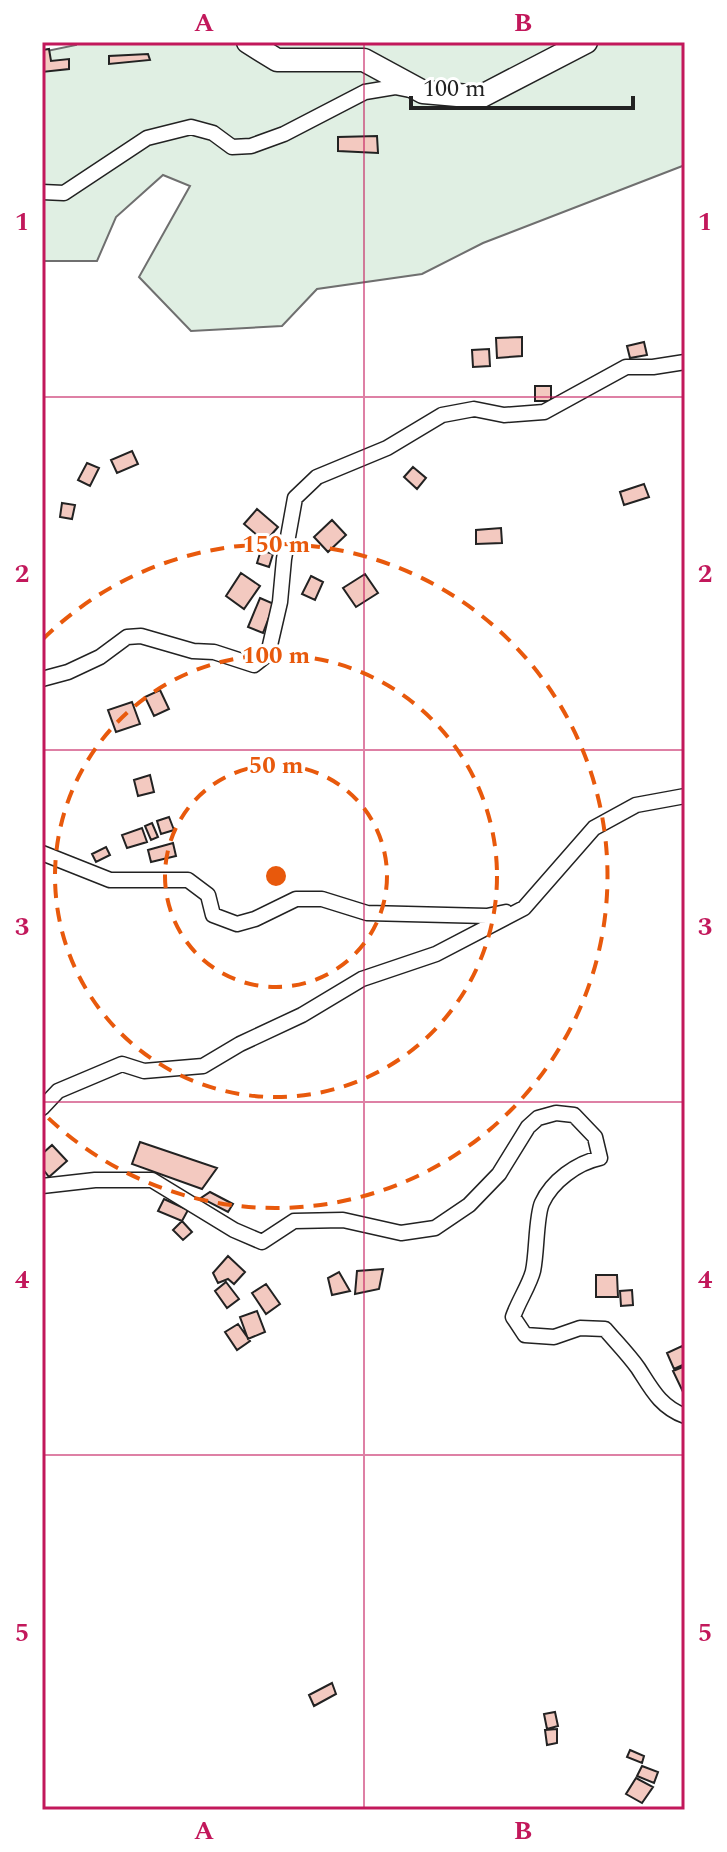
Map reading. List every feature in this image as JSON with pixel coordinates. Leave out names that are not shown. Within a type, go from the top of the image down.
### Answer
[{"type":"main road","points":[[248,42],[277,60],[364,60],[423,92],[480,97],[586,42]]},
{"type":"street","points":[[42,192],[64,193],[147,138],[191,127],[213,133],[232,147],[251,146],[284,134],[365,92],[395,87],[423,92]]},
{"type":"street","points":[[42,679],[68,672],[100,657],[127,637],[141,636],[193,651],[214,652],[254,665],[268,654],[280,602],[285,547],[295,498],[317,477],[387,448],[442,415],[474,409],[504,415],[544,412],[626,367],[685,362]]},
{"type":"street","points":[[42,1108],[58,1091],[122,1064],[144,1071],[203,1066],[240,1044],[302,1015],[362,979],[436,954],[524,908],[594,828],[636,805],[685,796]]},
{"type":"street","points":[[42,853],[110,880],[188,880],[208,895],[213,915],[237,924],[255,919],[296,899],[322,899],[367,913],[487,916],[524,908]]},
{"type":"street","points":[[42,1186],[95,1180],[152,1180],[234,1230],[262,1242],[294,1221],[343,1220],[401,1233],[435,1228],[469,1205],[499,1174],[528,1127],[538,1118],[556,1113],[574,1115],[595,1137],[600,1158],[588,1160],[560,1178],[541,1204],[532,1275],[513,1317],[525,1335],[554,1337],[580,1328],[605,1329],[638,1367],[652,1394],[685,1416]]},
{"type":"green space","points":[[76,42],[685,42],[685,165],[483,243],[422,274],[317,289],[282,326],[191,331],[139,277],[190,186],[163,175],[116,217],[97,261],[42,261],[42,52],[76,45]]},
{"type":"building","points":[[49,49],[51,61],[69,59],[69,69],[42,72],[42,50]]},
{"type":"building","points":[[148,54],[150,60],[109,64],[109,56]]},
{"type":"building","points":[[377,136],[378,153],[338,151],[338,137]]},
{"type":"building","points":[[522,337],[522,356],[497,358],[496,338]]},
{"type":"building","points":[[644,342],[647,355],[630,358],[627,346]]},
{"type":"building","points":[[489,349],[490,366],[473,367],[472,350]]},
{"type":"building","points":[[535,386],[551,386],[551,401],[535,401]]},
{"type":"building","points":[[132,451],[138,464],[117,473],[111,460]]},
{"type":"building","points":[[87,463],[99,468],[90,486],[78,480]]},
{"type":"building","points":[[413,467],[426,478],[417,489],[404,477]]},
{"type":"building","points":[[644,484],[649,497],[624,505],[620,492]]},
{"type":"building","points":[[62,503],[75,505],[72,519],[60,517]]},
{"type":"building","points":[[257,509],[278,527],[265,542],[244,524]]},
{"type":"building","points":[[332,520],[346,535],[328,552],[314,537]]},
{"type":"building","points":[[501,528],[502,543],[476,544],[476,530]]},
{"type":"building","points":[[261,550],[273,554],[269,567],[257,563]]},
{"type":"building","points":[[241,573],[260,586],[244,609],[226,596]]},
{"type":"building","points":[[365,574],[378,593],[356,607],[343,588]]},
{"type":"building","points":[[311,576],[323,582],[315,600],[302,594]]},
{"type":"building","points":[[260,598],[274,604],[263,633],[248,627]]},
{"type":"building","points":[[160,690],[169,709],[154,716],[145,697]]},
{"type":"building","points":[[132,702],[140,724],[116,732],[108,710]]},
{"type":"building","points":[[150,775],[154,792],[138,796],[134,780]]},
{"type":"building","points":[[169,817],[174,830],[161,834],[157,821]]},
{"type":"building","points":[[152,823],[158,837],[151,840],[145,826]]},
{"type":"building","points":[[142,828],[147,842],[127,848],[122,835]]},
{"type":"building","points":[[173,843],[176,856],[151,862],[148,850]]},
{"type":"building","points":[[106,847],[110,855],[96,862],[92,854]]},
{"type":"building","points":[[140,1142],[217,1168],[202,1189],[132,1164]]},
{"type":"building","points":[[52,1145],[67,1161],[49,1177],[42,1168],[42,1154]]},
{"type":"building","points":[[210,1192],[233,1204],[228,1212],[201,1198]]},
{"type":"building","points":[[164,1199],[188,1210],[182,1221],[158,1211]]},
{"type":"building","points":[[182,1221],[192,1232],[183,1240],[173,1230]]},
{"type":"building","points":[[228,1256],[245,1272],[234,1284],[228,1279],[218,1283],[213,1273]]},
{"type":"building","points":[[383,1269],[379,1289],[355,1294],[357,1271]]},
{"type":"building","points":[[339,1272],[350,1291],[332,1295],[328,1278]]},
{"type":"building","points":[[596,1275],[617,1275],[618,1297],[596,1297]]},
{"type":"building","points":[[226,1282],[239,1299],[227,1308],[215,1291]]},
{"type":"building","points":[[266,1284],[280,1304],[266,1314],[252,1293]]},
{"type":"building","points":[[632,1290],[633,1305],[621,1306],[620,1291]]},
{"type":"building","points":[[257,1311],[265,1332],[248,1339],[240,1317]]},
{"type":"building","points":[[238,1324],[250,1341],[237,1350],[225,1332]]},
{"type":"building","points":[[682,1346],[685,1364],[674,1369],[667,1353]]},
{"type":"building","points":[[685,1366],[685,1394],[684,1394],[673,1371]]},
{"type":"building","points":[[332,1683],[336,1694],[314,1706],[309,1695]]},
{"type":"building","points":[[555,1712],[558,1726],[547,1729],[544,1714]]},
{"type":"building","points":[[557,1729],[557,1743],[547,1745],[545,1730]]},
{"type":"building","points":[[630,1750],[644,1756],[642,1763],[627,1757]]},
{"type":"building","points":[[642,1766],[658,1772],[654,1783],[637,1776]]},
{"type":"building","points":[[636,1778],[653,1787],[642,1803],[626,1794]]}]
